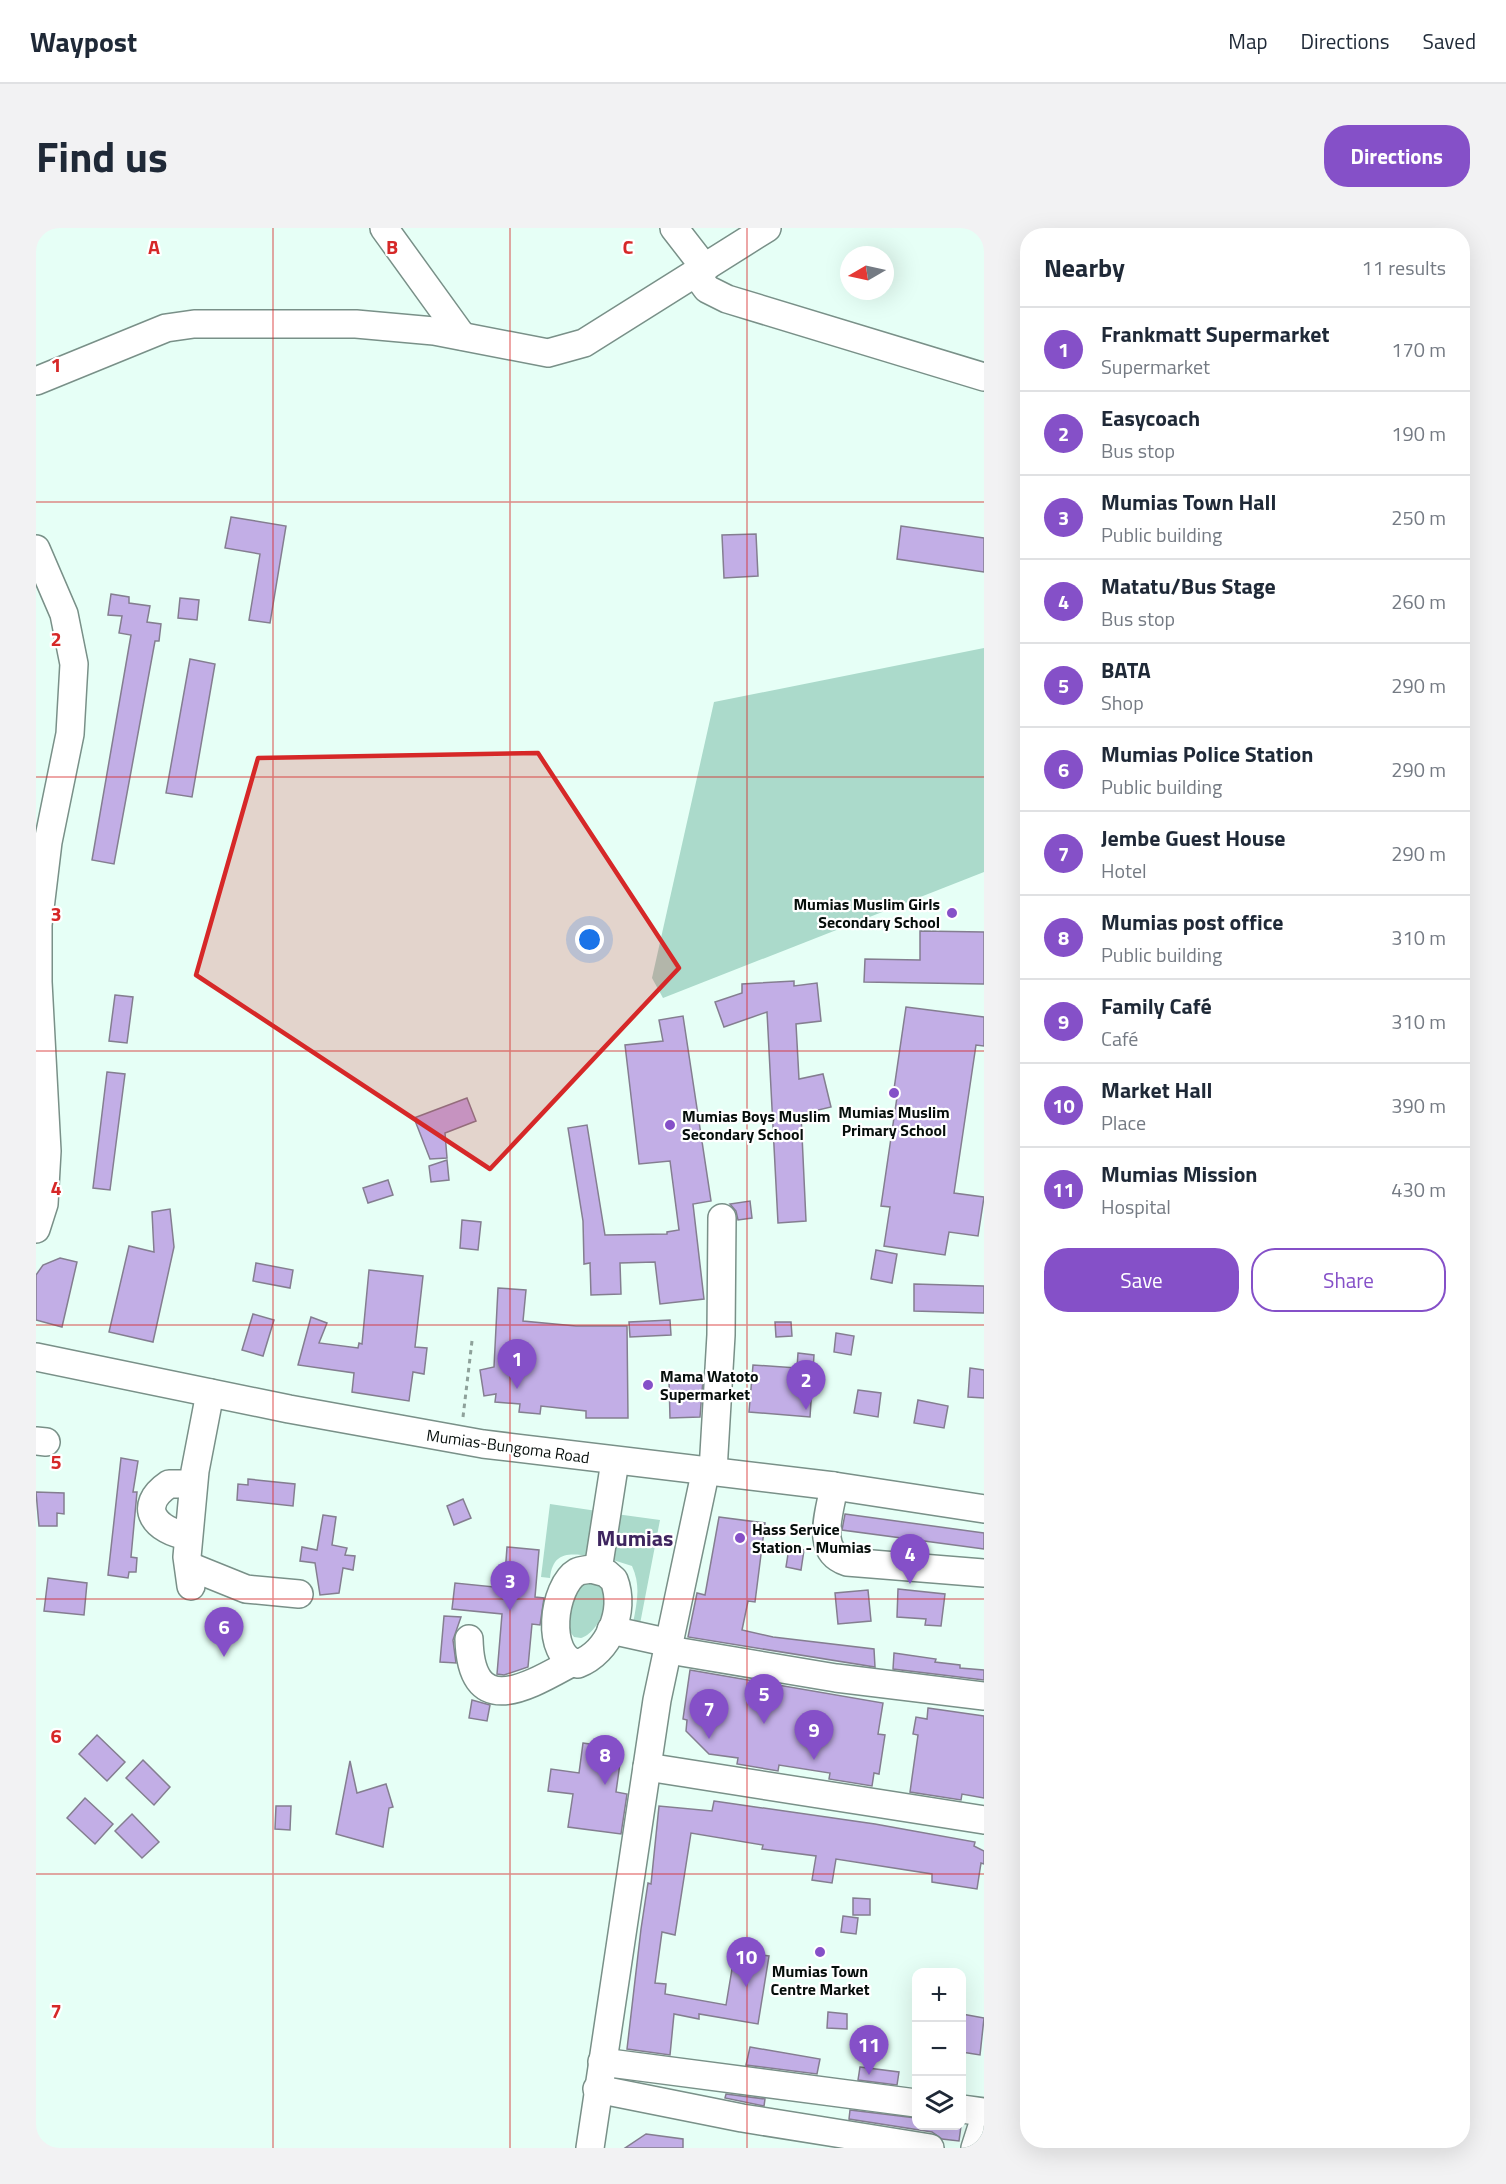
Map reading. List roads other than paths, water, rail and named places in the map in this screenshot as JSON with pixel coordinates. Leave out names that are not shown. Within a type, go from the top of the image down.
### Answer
[{"type":"street","points":[[384,228],[462,336]]},
{"type":"street","points":[[674,228],[700,271],[707,289],[727,299],[984,377]]},
{"type":"street","points":[[36,381],[166,328],[194,324],[356,324],[462,336],[548,353],[584,343],[767,228]]},
{"type":"street","points":[[36,549],[64,614],[74,664],[70,734],[48,842],[38,925],[38,982],[45,1073],[47,1151],[44,1204],[36,1229]]},
{"type":"street","points":[[590,2148],[597,2089],[657,1700],[709,1470],[722,1303],[722,1218]]},
{"type":"street","name":"Mumias-Bungoma Road","points":[[36,1357],[210,1393],[460,1440],[615,1461],[834,1486],[984,1509]]},
{"type":"street","points":[[210,1393],[193,1484],[188,1536],[190,1576],[246,1589],[298,1594]]},
{"type":"street","points":[[598,1570],[615,1461]]},
{"type":"street","points":[[188,1536],[162,1529],[155,1520],[153,1508],[155,1496],[169,1484],[193,1484]]},
{"type":"street","points":[[834,1486],[826,1536],[830,1553],[836,1558],[847,1562],[984,1573]]},
{"type":"street","points":[[598,1570],[609,1575],[618,1589],[618,1608],[611,1630],[601,1648],[593,1656],[578,1664],[571,1663],[560,1653],[556,1644],[557,1611],[563,1592],[578,1571],[598,1570]]},
{"type":"street","points":[[611,1630],[670,1647],[836,1678],[984,1696]]},
{"type":"street","points":[[469,1639],[470,1660],[474,1673],[485,1685],[501,1691],[526,1687],[571,1663]]},
{"type":"street","points":[[647,1767],[984,1820]]},
{"type":"street","points":[[602,2062],[912,2102]]},
{"type":"street","points":[[597,2089],[742,2118],[918,2147]]},
{"type":"street","points":[[966,2110],[984,2112]]},
{"type":"street","points":[[975,2148],[984,2120]]},
{"type":"place","name":"Mumias Muslim Girls Secondary School","points":[[952,913]]},
{"type":"place","name":"Mumias Muslim Primary School","points":[[894,1093]]},
{"type":"place","name":"Mumias Boys Muslim Secondary School","points":[[670,1125]]},
{"type":"place","name":"Mama Watoto Supermarket","points":[[648,1385]]},
{"type":"place","name":"Frankmatt Supermarket","points":[[517,1389]]},
{"type":"place","name":"Easycoach","points":[[806,1410]]},
{"type":"place","name":"Hass Service Station - Mumias","points":[[740,1538]]},
{"type":"place","name":"Matatu/Bus Stage","points":[[910,1584]]},
{"type":"place","name":"Mumias Town Hall","points":[[510,1611]]},
{"type":"place","name":"Mumias Police Station","points":[[224,1657]]},
{"type":"place","name":"BATA","points":[[764,1724]]},
{"type":"place","name":"Jembe Guest House","points":[[709,1739]]},
{"type":"place","name":"Family Café","points":[[814,1760]]},
{"type":"place","name":"Mumias post office","points":[[605,1785]]},
{"type":"place","name":"Mumias Town Centre Market","points":[[820,1952]]},
{"type":"place","name":"Market Hall","points":[[746,1987]]},
{"type":"place","name":"Mumias Mission","points":[[869,2075]]},
{"type":"district","name":"Mumias","points":[[635,1538]]}]
